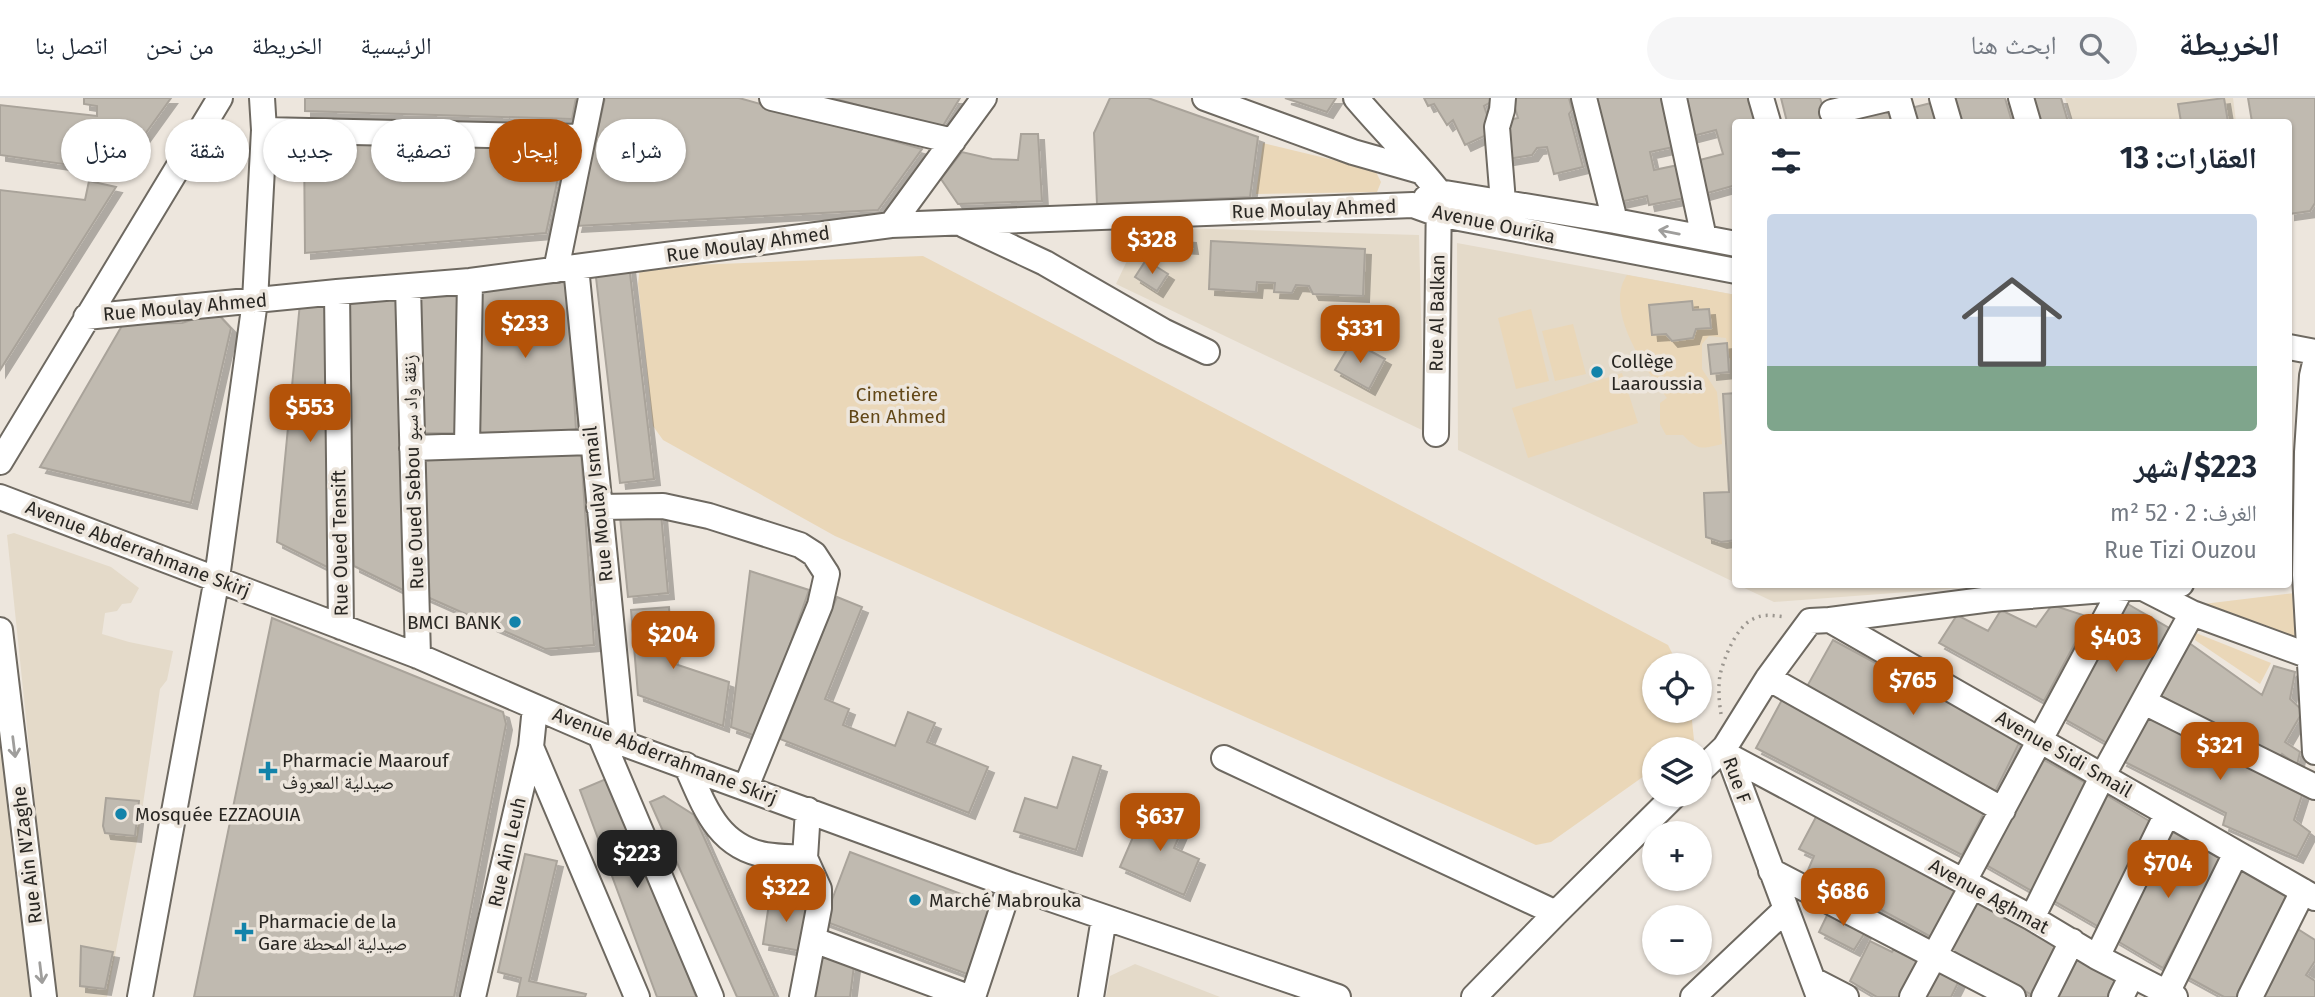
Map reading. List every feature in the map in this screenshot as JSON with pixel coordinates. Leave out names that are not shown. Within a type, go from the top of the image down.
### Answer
[{"type":"street","points":[[0,462],[220,98]]},
{"type":"street","points":[[261,98],[263,119]]},
{"type":"street","name":"Rue Moulay Ismail","points":[[582,137],[591,98]]},
{"type":"street","points":[[772,98],[953,141]]},
{"type":"street","points":[[891,225],[984,98]]},
{"type":"street","points":[[1205,98],[1353,152],[1423,172]]},
{"type":"street","points":[[1356,98],[1423,172],[1439,203]]},
{"type":"street","points":[[1503,98],[1497,135],[1503,202]]},
{"type":"street","points":[[1584,98],[1615,221]]},
{"type":"street","points":[[1674,98],[1704,239]]},
{"type":"street","points":[[1761,98],[1767,119]]},
{"type":"street","points":[[1832,112],[1891,98]]},
{"type":"street","points":[[1898,98],[1904,119]]},
{"type":"street","points":[[1942,98],[1948,119]]},
{"type":"street","points":[[2021,98],[2027,119]]},
{"type":"street","points":[[357,132],[489,135]]},
{"type":"street","points":[[140,997],[217,578],[255,301],[263,149]]},
{"type":"street","name":"Rue Moulay Ismail","points":[[577,182],[566,269],[592,442],[611,738],[711,997]]},
{"type":"street","name":"Avenue Ourika","points":[[1413,205],[1503,202],[1732,243]]},
{"type":"street","name":"Avenue Ourika","points":[[1439,203],[1732,270]]},
{"type":"street","name":"Rue Al Balkan","points":[[1436,435],[1439,203]]},
{"type":"street","name":"Rue Moulay Ahmed","points":[[86,317],[470,281],[891,225],[1413,205]]},
{"type":"street","points":[[960,223],[1045,264],[1163,331],[1207,352]]},
{"type":"street","points":[[467,445],[470,281]]},
{"type":"street","name":"Rue Oued Sebou زنقة واد سبو","points":[[408,287],[418,656]]},
{"type":"street","name":"Rue Oued Tensift","points":[[337,292],[341,627]]},
{"type":"street","points":[[2292,350],[2309,368],[2311,453],[2297,576],[2312,657],[2315,751]]},
{"type":"street","points":[[2292,432],[2311,453]]},
{"type":"street","points":[[412,448],[592,442]]},
{"type":"street","name":"Avenue Abderrahmane Skirj","points":[[0,496],[418,656],[611,738],[1010,885],[1338,997]]},
{"type":"street","points":[[598,508],[663,506],[709,516],[800,545],[814,554],[823,565],[827,573],[820,605],[746,787]]},
{"type":"street","points":[[1712,763],[1727,752],[1768,678],[1820,621],[1991,599],[2132,588],[2312,657]]},
{"type":"street","points":[[1912,997],[1935,955],[2003,810],[2041,740],[2132,588]]},
{"type":"street","points":[[2032,918],[2102,777],[2192,612]]},
{"type":"street","name":"Avenue Sidi Smail","points":[[1820,621],[2041,740],[2309,895]]},
{"type":"street","name":"Rue Ain N'Zaghe","points":[[0,630],[44,997]]},
{"type":"street","points":[[1768,678],[2003,810]]},
{"type":"street","points":[[2144,702],[2315,787]]},
{"type":"street","name":"Rue Ain Leuh","points":[[473,997],[531,747],[535,707]]},
{"type":"street","points":[[531,747],[637,997]]},
{"type":"street","name":"Rue F","points":[[1727,752],[1816,988]]},
{"type":"street","name":"Avenue Aghmat","points":[[1727,752],[2032,918],[2097,957],[2171,995]]},
{"type":"street","points":[[1224,758],[1556,913]]},
{"type":"street","points":[[686,765],[716,827],[738,846],[764,854],[805,858]]},
{"type":"street","points":[[1474,997],[1663,807]]},
{"type":"street","points":[[802,997],[819,908],[819,889],[805,858],[808,810]]},
{"type":"street","points":[[2097,957],[2167,814]]},
{"type":"street","points":[[2171,995],[2236,853]]},
{"type":"street","points":[[1771,870],[1935,955],[1970,987],[2013,997]]},
{"type":"street","points":[[974,997],[1010,885]]},
{"type":"street","points":[[2250,997],[2309,895]]},
{"type":"street","points":[[1693,997],[1785,910]]},
{"type":"street","points":[[1091,997],[1104,918]]},
{"type":"street","points":[[814,940],[968,997]]},
{"type":"street","points":[[2043,997],[2072,942]]},
{"type":"street","points":[[2121,997],[2132,975]]},
{"type":"street","points":[[1816,988],[1846,997]]},
{"type":"path","name":"Rue F","points":[[1727,752],[1719,699],[1720,675],[1740,631],[1752,619],[1769,615],[1820,621]]},
{"type":"shaded area","points":[[2065,98],[2233,98],[2236,119],[2071,119]]},
{"type":"shaded area","points":[[1143,227],[1419,235],[1424,431],[1116,284]]},
{"type":"shaded area","name":"Collège Laaroussia","points":[[1457,243],[1732,294],[1732,581],[1458,450]]},
{"type":"shaded area","points":[[14,533],[111,567],[139,588],[131,603],[122,604],[117,611],[105,613],[102,634],[173,651],[167,680],[160,689],[139,831],[107,997],[55,997],[7,535]]},
{"type":"shaded area","points":[[1744,588],[1960,588],[1774,602]]},
{"type":"shaded area","points":[[0,681],[32,997],[0,997]]},
{"type":"shaded area","points":[[1135,964],[1220,997],[1106,997],[1110,976]]},
{"type":"green space","points":[[1263,143],[1375,170],[1381,182],[1377,192],[1256,194]]},
{"type":"green space","name":"Cimetière Ben Ahmed","points":[[923,256],[1668,645],[1672,653],[1642,653],[1642,723],[1692,723],[1694,737],[1642,737],[1642,778],[1551,842],[1536,845],[835,536],[663,440],[653,426],[638,284],[640,267]]},
{"type":"green space","points":[[1627,275],[1732,294],[1732,360],[1726,338],[1709,336],[1702,344],[1702,369],[1717,392],[1722,444],[1701,447],[1683,435],[1666,435],[1660,424],[1660,403],[1667,398],[1630,339],[1620,305],[1621,289]]},
{"type":"green space","points":[[1531,309],[1549,381],[1516,389],[1498,318]]},
{"type":"green space","points":[[1573,324],[1586,374],[1555,381],[1542,331]]},
{"type":"green space","points":[[1622,373],[1638,423],[1528,458],[1512,408]]},
{"type":"green space","points":[[2295,593],[2299,640],[2195,605]]},
{"type":"green space","points":[[2196,633],[2271,663],[2260,684],[2195,640]]},
{"type":"building","points":[[84,98],[171,98],[151,126],[151,119],[61,119],[61,164],[0,155],[0,105],[97,116],[97,106],[84,104]]},
{"type":"building","points":[[305,98],[576,98],[572,119],[305,111]]},
{"type":"building","points":[[605,98],[739,98],[922,149],[878,210],[576,226],[596,138],[596,182],[686,182],[686,119],[600,119]]},
{"type":"building","points":[[833,98],[960,98],[941,129]]},
{"type":"building","points":[[1110,98],[1148,98],[1258,137],[1250,197],[1097,204],[1094,133]]},
{"type":"building","points":[[1285,98],[1336,98],[1327,112]]},
{"type":"building","points":[[1424,98],[1498,98],[1484,106],[1493,132],[1465,145],[1453,120],[1447,125],[1434,104],[1428,106]]},
{"type":"building","points":[[1512,98],[1569,98],[1572,110],[1569,114],[1583,167],[1554,174],[1547,147],[1537,148],[1532,155],[1508,159],[1504,121],[1518,118]]},
{"type":"building","points":[[1596,98],[1667,98],[1678,146],[1650,152],[1654,170],[1683,164],[1690,197],[1649,205],[1647,196],[1615,203]]},
{"type":"building","points":[[1678,98],[1750,98],[1755,119],[1732,119],[1732,186],[1704,194],[1696,161],[1723,154],[1716,130],[1689,137]]},
{"type":"building","points":[[1781,98],[1820,98],[1827,119],[1786,119]]},
{"type":"building","points":[[1951,98],[2005,98],[2011,119],[1956,119]]},
{"type":"building","points":[[2029,98],[2061,98],[2067,119],[2035,119]]},
{"type":"building","points":[[2224,98],[2228,119],[2180,119],[2178,104]]},
{"type":"building","points":[[2248,98],[2315,98],[2315,203],[2310,211],[2292,214],[2292,119],[2252,119]]},
{"type":"building","points":[[1935,102],[1940,119],[1913,119],[1911,108]]},
{"type":"building","points":[[1891,107],[1894,119],[1841,119]]},
{"type":"building","points":[[1021,134],[1038,134],[1042,201],[958,204],[941,179],[962,152],[992,159],[1018,160]]},
{"type":"building","points":[[357,143],[371,143],[371,182],[475,182],[475,145],[489,145],[489,182],[557,182],[546,233],[305,253],[304,182],[357,182]]},
{"type":"building","points":[[89,182],[116,187],[0,370],[0,190],[85,200]]},
{"type":"building","points":[[1161,235],[1190,237],[1192,248],[1160,246]]},
{"type":"building","points":[[1211,241],[1365,249],[1363,296],[1313,294],[1309,286],[1296,285],[1292,293],[1274,292],[1275,283],[1257,282],[1256,292],[1209,289]]},
{"type":"building","points":[[1146,260],[1168,274],[1157,291],[1135,277]]},
{"type":"building","points":[[629,265],[654,479],[620,483],[595,269]]},
{"type":"building","points":[[567,282],[576,430],[476,433],[478,290]]},
{"type":"building","points":[[461,296],[461,433],[419,433],[417,297]]},
{"type":"building","points":[[399,300],[407,592],[354,566],[347,301]]},
{"type":"building","points":[[1692,301],[1693,310],[1709,309],[1711,328],[1696,329],[1693,338],[1672,341],[1666,334],[1652,335],[1649,305]]},
{"type":"building","points":[[329,302],[335,571],[277,542],[300,303]]},
{"type":"building","points":[[216,312],[231,328],[191,503],[40,467],[123,324],[182,323]]},
{"type":"building","points":[[1352,341],[1385,359],[1369,389],[1335,370]]},
{"type":"building","points":[[1727,343],[1729,372],[1711,374],[1708,345]]},
{"type":"building","points":[[1732,393],[1732,541],[1721,542],[1706,537],[1704,493],[1729,492],[1723,394]]},
{"type":"building","points":[[421,452],[581,452],[594,645],[545,649],[425,596]]},
{"type":"building","points":[[661,513],[668,593],[628,597],[620,517]]},
{"type":"building","points":[[750,571],[809,590],[758,737],[731,727]]},
{"type":"building","points":[[837,597],[862,607],[825,699],[849,709],[843,725],[895,746],[908,712],[935,723],[927,742],[988,767],[969,813],[780,739]]},
{"type":"building","points":[[2126,603],[2169,628],[2109,744],[2061,717]]},
{"type":"building","points":[[2052,605],[2089,617],[2044,701],[1939,643],[1957,615],[1988,631],[2001,610],[2036,627]]},
{"type":"building","points":[[669,607],[672,663],[729,682],[723,726],[638,695],[631,610]]},
{"type":"building","points":[[272,618],[503,712],[506,724],[454,997],[194,997]]},
{"type":"building","points":[[1833,640],[2020,741],[1994,794],[1805,690]]},
{"type":"building","points":[[2185,640],[2262,695],[2274,666],[2295,672],[2290,699],[2303,711],[2285,742],[2300,752],[2297,765],[2282,754],[2278,760],[2154,692]]},
{"type":"building","points":[[1783,698],[1988,805],[1962,855],[1756,748]]},
{"type":"building","points":[[2151,709],[2303,792],[2294,820],[2310,832],[2297,857],[2223,825],[2226,813],[2121,760]]},
{"type":"building","points":[[2037,756],[2089,785],[2032,891],[1981,862]]},
{"type":"building","points":[[1073,757],[1101,766],[1076,850],[1014,831],[1025,798],[1057,808]]},
{"type":"building","points":[[613,776],[696,997],[657,997],[580,790]]},
{"type":"building","points":[[2106,795],[2156,825],[2101,928],[2049,898]]},
{"type":"building","points":[[664,796],[694,815],[775,997],[737,997],[650,802]]},
{"type":"building","name":"Mosquée EZZAOUIA","points":[[106,798],[139,801],[135,836],[105,833],[103,826]]},
{"type":"building","points":[[1146,807],[1185,823],[1174,848],[1199,859],[1184,895],[1120,867]]},
{"type":"building","points":[[1817,815],[1959,885],[1933,938],[1808,870],[1814,856],[1799,849]]},
{"type":"building","points":[[2173,832],[2222,860],[2163,968],[2114,939]]},
{"type":"building","points":[[850,852],[993,906],[967,974],[824,921]]},
{"type":"building","points":[[525,854],[557,861],[529,981],[586,994],[585,997],[517,997],[521,978],[498,972]]},
{"type":"building","points":[[2241,870],[2293,897],[2242,997],[2224,997],[2182,974]]},
{"type":"building","points":[[770,897],[808,903],[801,951],[763,944]]},
{"type":"building","points":[[1974,897],[2062,942],[2034,996],[1946,949]]},
{"type":"building","points":[[1832,905],[1869,926],[1854,950],[1819,932]]},
{"type":"building","points":[[2293,926],[2315,940],[2315,961],[2306,975],[2315,981],[2315,997],[2256,997]]},
{"type":"building","points":[[1901,938],[1925,952],[1902,997],[1877,997],[1850,981],[1870,941],[1892,952]]},
{"type":"building","points":[[81,946],[113,952],[105,989],[80,986]]},
{"type":"building","points":[[820,953],[855,958],[850,997],[814,997]]},
{"type":"building","points":[[2073,953],[2119,978],[2110,997],[2050,997]]},
{"type":"building","points":[[1940,962],[1963,973],[1951,997],[1922,997]]},
{"type":"place","name":"Collège Laaroussia","points":[[1597,372]]},
{"type":"place","name":"BMCI BANK","points":[[515,622]]},
{"type":"place","name":"Pharmacie Maarouf صيدلية المعروف","points":[[268,771]]},
{"type":"place","name":"Mosquée EZZAOUIA","points":[[121,814]]},
{"type":"place","name":"Marché Mabrouka","points":[[915,900]]},
{"type":"place","name":"Pharmacie de la Gare صيدلية المحطة","points":[[244,932]]}]
